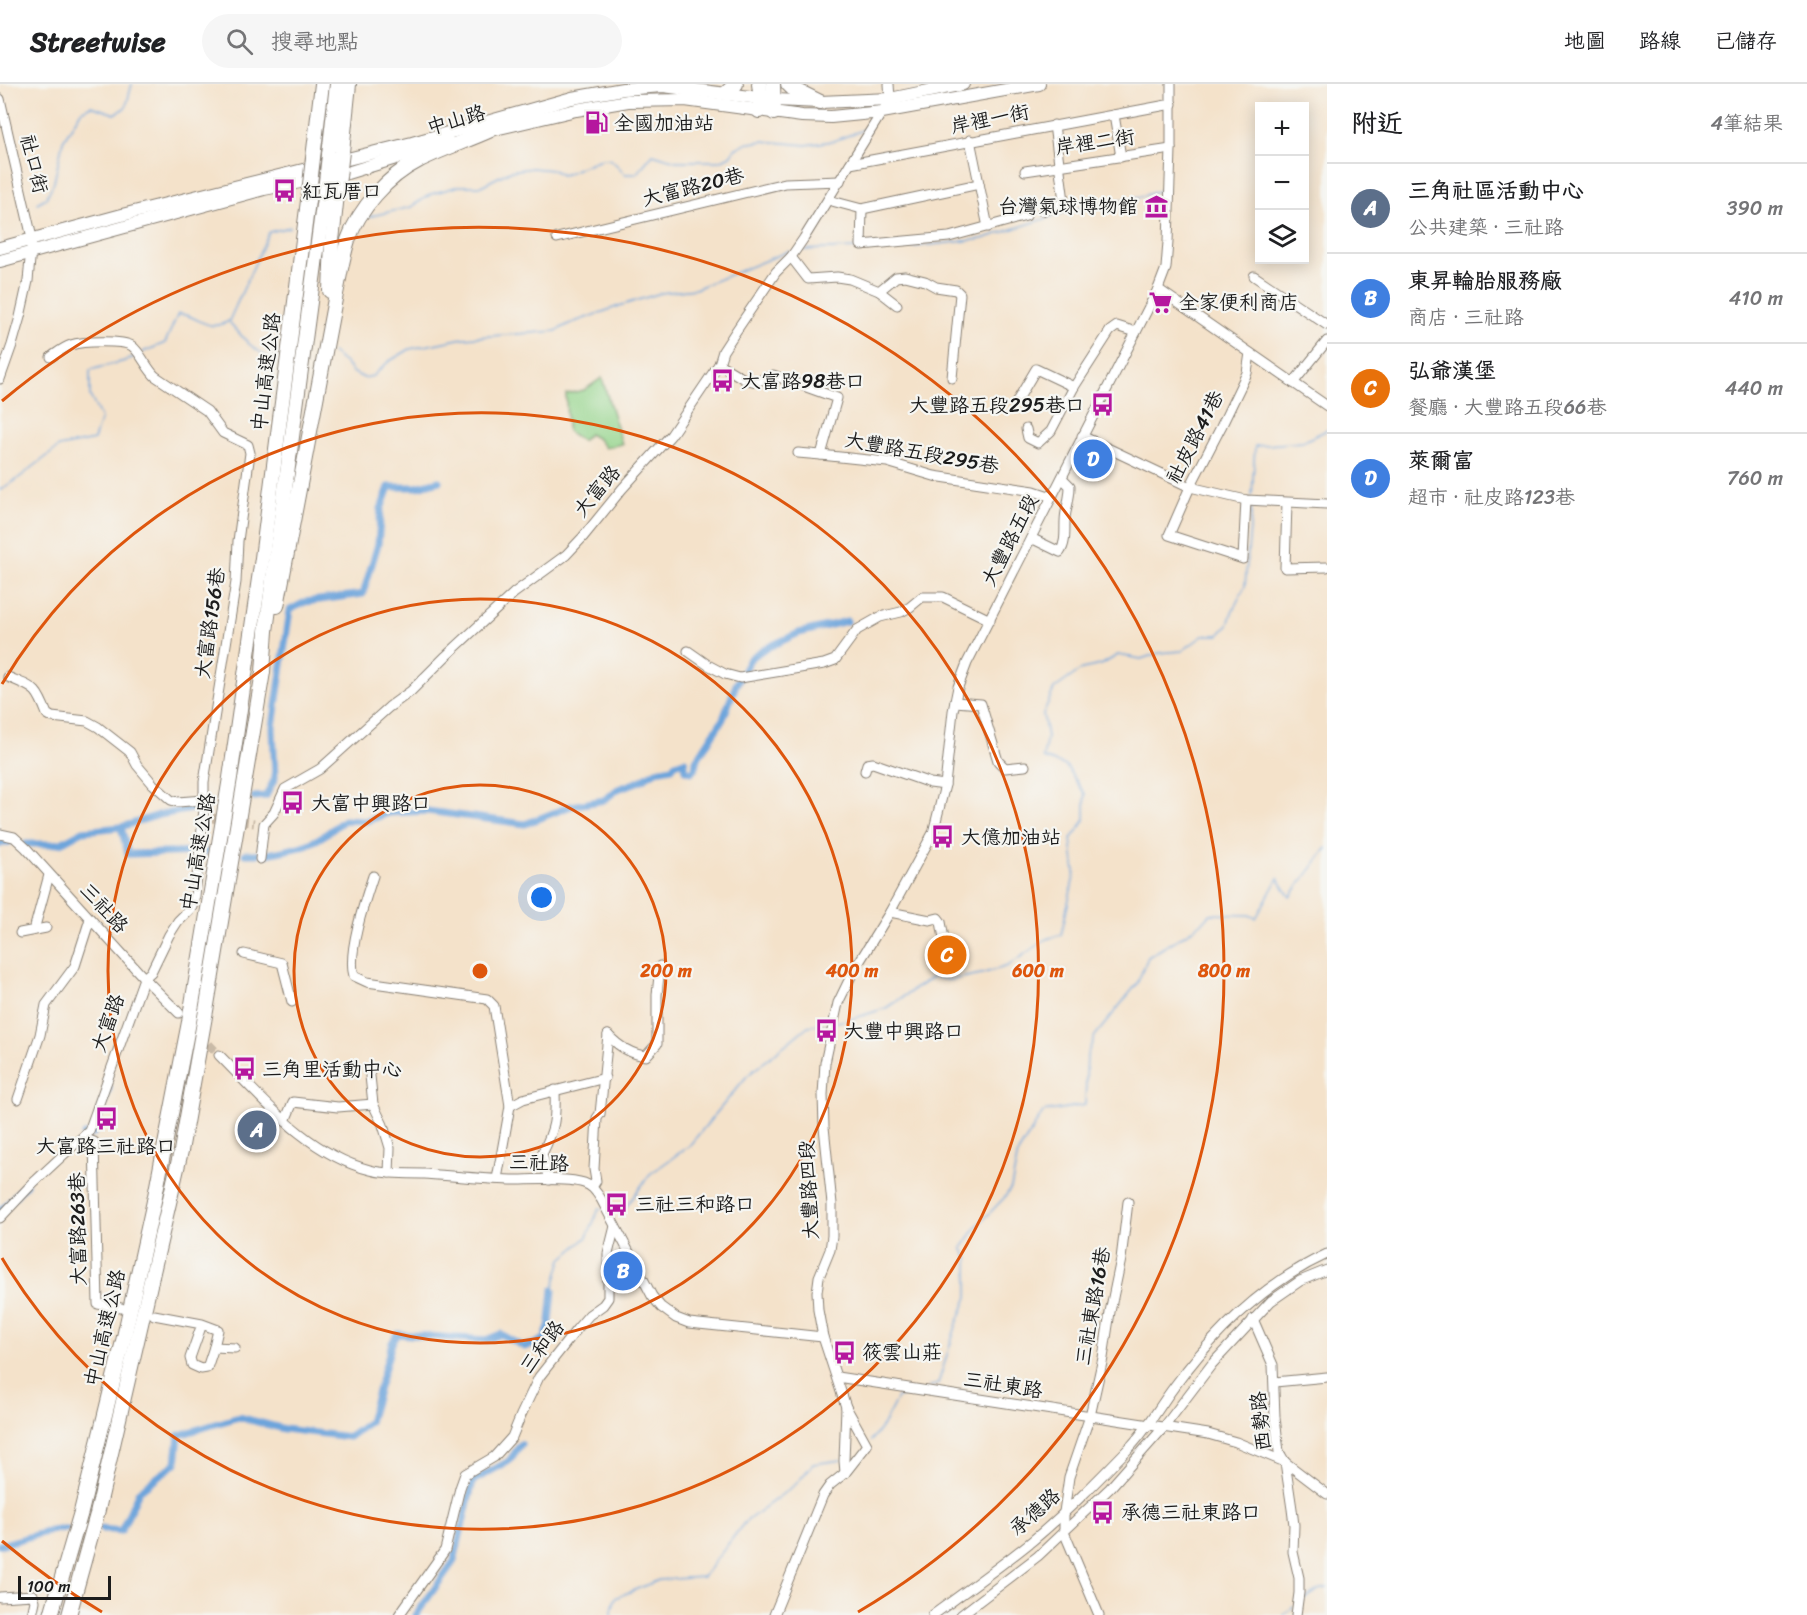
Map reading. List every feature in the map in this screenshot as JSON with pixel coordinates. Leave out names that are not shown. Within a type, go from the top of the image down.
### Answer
[{"type":"highway","points":[[313,84],[311,112],[315,135]]},
{"type":"highway","name":"中山高速公路","points":[[51,1615],[81,1512],[124,1337],[154,1201],[189,1022],[230,778],[262,558],[322,84]]},
{"type":"highway","name":"中山高速公路","points":[[69,1615],[97,1514],[181,1151],[207,1005],[263,672],[270,596],[331,188],[335,153],[337,84]]},
{"type":"highway","points":[[335,153],[349,84]]},
{"type":"highway","points":[[766,101],[773,84]]},
{"type":"highway","points":[[788,84],[820,102]]},
{"type":"highway","points":[[263,672],[349,237],[371,201],[400,173],[415,162],[491,130]]},
{"type":"highway","points":[[324,359],[332,241],[331,188]]},
{"type":"main road","name":"中山路","points":[[0,261],[264,189],[347,173],[491,130],[576,110],[628,101],[820,102],[890,99],[963,84]]},
{"type":"main road","name":"中山路","points":[[0,248],[412,143],[572,98],[623,89],[663,86],[731,88],[802,116],[831,117],[882,112],[1039,84]]},
{"type":"street","points":[[889,84],[890,99]]},
{"type":"street","name":"大豐路五段","points":[[838,1003],[853,972],[890,912],[933,833],[945,785],[958,687],[967,663],[1158,290],[1166,268],[1171,84]]},
{"type":"street","name":"社口街","points":[[0,99],[32,238],[28,280],[20,317],[0,379]]},
{"type":"street","name":"大富路","points":[[260,859],[259,824],[274,813],[285,789],[320,769],[388,707],[411,691],[514,593],[566,555],[671,435],[719,364],[723,351],[736,331],[776,272],[791,256],[828,200],[890,99]]},
{"type":"street","name":"岸裡一街","points":[[850,164],[1172,104]]},
{"type":"street","points":[[1114,115],[1121,157]]},
{"type":"street","points":[[1042,211],[1064,201],[1054,125]]},
{"type":"street","points":[[970,140],[988,227]]},
{"type":"street","name":"岸裡二街","points":[[1025,171],[1171,149]]},
{"type":"street","name":"大富路20巷","points":[[557,238],[785,183],[840,181]]},
{"type":"street","points":[[828,200],[862,209],[979,184]]},
{"type":"street","points":[[862,209],[861,245],[949,237],[1026,216]]},
{"type":"street","points":[[791,256],[807,279],[837,277],[850,279],[879,291],[897,305]]},
{"type":"street","points":[[879,291],[896,277],[905,276],[925,281],[936,287],[957,290],[960,294],[952,378]]},
{"type":"street","points":[[1254,276],[1327,325]]},
{"type":"street","points":[[1158,290],[1327,406]]},
{"type":"street","points":[[1026,429],[1028,438],[1038,443],[1051,431],[1074,387],[1110,331],[1117,326],[1136,332]]},
{"type":"street","points":[[1293,383],[1327,341]]},
{"type":"street","name":"大富路156巷","points":[[51,357],[70,345],[87,342],[127,344],[134,347],[155,376],[207,411],[223,433],[248,445],[236,582],[203,800]]},
{"type":"street","name":"社皮路41巷","points":[[1246,500],[1243,560],[1169,535],[1190,487],[1247,373],[1250,353]]},
{"type":"street","name":"大豐路五段295巷","points":[[719,364],[744,379],[756,382],[773,375],[837,398],[821,455]]},
{"type":"street","points":[[1017,401],[1036,369],[1074,387]]},
{"type":"street","points":[[1082,436],[1190,487],[1246,500],[1327,504]]},
{"type":"street","name":"大豐路五段295巷","points":[[798,453],[887,462],[934,476],[1034,491],[1052,497]]},
{"type":"street","points":[[1030,538],[1060,552],[1063,548],[1065,513],[1070,501],[1070,486],[1062,478]]},
{"type":"street","points":[[1287,503],[1285,568],[1327,567]]},
{"type":"street","points":[[688,651],[725,674],[740,678],[824,664],[835,660],[858,630],[880,617],[901,612],[922,597],[943,597],[990,620]]},
{"type":"street","points":[[8,676],[35,689],[39,693],[47,714],[52,717],[87,721],[99,727],[130,752],[137,765],[171,800],[178,802],[203,800]]},
{"type":"street","points":[[955,702],[981,704],[998,761],[1005,768],[1025,766]]},
{"type":"street","points":[[865,771],[867,764],[873,763],[930,783],[945,785]]},
{"type":"street","name":"大富路","points":[[0,1218],[32,1184],[89,1131],[144,978],[150,972],[178,921],[192,907],[208,817],[203,800]]},
{"type":"street","name":"三社路","points":[[0,834],[14,837],[179,1013]]},
{"type":"street","points":[[34,930],[49,875]]},
{"type":"street","points":[[373,876],[363,907],[354,951],[352,968],[354,976],[367,982],[487,999],[494,1006],[510,1106],[497,1179]]},
{"type":"street","points":[[890,912],[930,920],[938,918],[941,922],[946,949]]},
{"type":"street","points":[[18,1099],[40,1035],[46,1005],[75,966],[90,919]]},
{"type":"street","points":[[20,933],[46,928]]},
{"type":"street","points":[[244,954],[282,963],[292,1002]]},
{"type":"street","points":[[592,1187],[596,1181],[594,1169],[597,1118],[600,1114],[605,1078],[608,1035],[615,1043],[646,1056],[657,1044],[657,995],[660,966]]},
{"type":"street","name":"大豐路四段","points":[[774,1615],[823,1495],[830,1485],[845,1473],[867,1445],[846,1407],[823,1337],[818,1310],[819,1277],[830,1250],[832,1218],[824,1127],[825,1063],[838,1003]]},
{"type":"street","name":"三社路","points":[[219,1055],[285,1121],[314,1145],[358,1167],[389,1173],[582,1182],[592,1187],[652,1296],[661,1307],[676,1318],[700,1325],[823,1337]]},
{"type":"street","points":[[370,1076],[373,1104],[390,1148],[389,1173]]},
{"type":"street","points":[[510,1106],[523,1099],[605,1078]]},
{"type":"street","points":[[549,1180],[542,1154],[556,1118],[555,1090]]},
{"type":"street","points":[[285,1121],[293,1102],[338,1107],[373,1104]]},
{"type":"street","name":"大富路263巷","points":[[83,1138],[94,1142],[98,1304],[121,1308]]},
{"type":"street","name":"三社東路16巷","points":[[1064,1528],[1069,1477],[1090,1416],[1121,1259],[1128,1202]]},
{"type":"street","name":"三和路","points":[[402,1611],[445,1550],[465,1474],[494,1457],[512,1437],[539,1377],[577,1329],[608,1298],[609,1254],[615,1226]]},
{"type":"street","points":[[1149,1424],[1204,1348],[1231,1319],[1247,1304],[1279,1281],[1308,1262],[1327,1254]]},
{"type":"street","points":[[1164,1427],[1212,1364],[1271,1301],[1300,1281],[1327,1270]]},
{"type":"street","points":[[154,1315],[202,1324],[218,1330],[207,1368],[201,1369],[192,1365],[190,1358],[202,1324]]},
{"type":"street","name":"西勢路","points":[[1253,1319],[1271,1359],[1275,1382],[1275,1417],[1279,1452],[1285,1462],[1294,1525],[1293,1552],[1299,1578],[1296,1615]]},
{"type":"street","points":[[214,1347],[235,1348]]},
{"type":"street","name":"三社東路","points":[[837,1377],[1208,1434],[1236,1442],[1285,1462],[1327,1494]]},
{"type":"street","points":[[1275,1382],[1327,1377]]},
{"type":"street","name":"大豐路四段","points":[[845,1473],[846,1407]]},
{"type":"street","name":"承德路","points":[[933,1615],[988,1575],[1064,1512],[1149,1424]]},
{"type":"street","name":"承德路","points":[[961,1615],[1038,1556],[1064,1528],[1110,1488],[1164,1427]]},
{"type":"street","points":[[1064,1528],[1099,1615]]},
{"type":"street","points":[[0,1597],[33,1595],[35,1601],[32,1615]]},
{"type":"green space","points":[[602,378],[622,444],[605,448],[598,439],[589,434],[582,441],[567,431],[566,394],[584,390]]},
{"type":"waterway","points":[[37,203],[46,198],[54,182],[63,141],[81,111],[91,106],[115,114],[126,107],[132,84]]},
{"type":"waterway","points":[[367,217],[411,207],[431,194],[459,186],[481,186],[510,171],[532,168],[553,170],[562,175],[595,161],[607,159],[625,174],[636,174],[653,154],[676,161],[720,161],[744,144],[763,141],[806,145],[833,141],[866,129]]},
{"type":"waterway","points":[[878,248],[913,247],[982,239],[1088,205],[1137,198],[1161,190]]},
{"type":"waterway","points":[[143,352],[165,343],[178,314],[214,325],[229,321],[269,232],[290,227]]},
{"type":"waterway","points":[[800,250],[858,248]]},
{"type":"waterway","points":[[332,353],[352,372],[364,378],[373,376],[388,362],[410,349],[463,338],[556,331],[569,324],[661,293],[695,289],[789,251]]},
{"type":"waterway","points":[[230,323],[249,344],[267,357],[278,357]]},
{"type":"waterway","points":[[0,490],[59,447],[94,440],[101,418],[90,396],[90,370],[136,356]]},
{"type":"waterway","points":[[1252,496],[1255,446],[1302,442],[1327,430]]},
{"type":"waterway","points":[[254,797],[266,796],[275,778],[273,727],[290,610],[305,602],[363,594],[378,544],[381,509],[389,487],[417,487],[439,481]]},
{"type":"waterway","points":[[837,1022],[886,1008],[933,977],[948,980],[1008,966],[1046,939],[1061,935],[1075,872],[1071,839],[1085,820],[1085,794],[1066,766],[1043,758],[1047,737],[1043,714],[1054,689],[1082,669],[1101,665],[1118,655],[1141,659],[1159,653],[1182,651],[1204,635],[1219,635],[1228,625],[1245,586],[1252,504]]},
{"type":"waterway","points":[[267,854],[308,844],[325,835],[344,820],[367,821],[389,813],[427,811],[525,824],[571,806],[604,800],[618,789],[640,781],[656,771],[672,768],[675,764],[685,761],[685,770],[691,772],[695,769],[696,761],[723,719],[736,685],[750,659],[762,650],[799,633],[847,621]]},
{"type":"waterway","points":[[26,844],[61,843],[83,831],[121,827],[159,815],[197,808]]},
{"type":"waterway","points":[[121,827],[128,854],[206,852]]},
{"type":"waterway","points":[[0,844],[9,842]]},
{"type":"waterway","points":[[929,1387],[938,1384],[956,1326],[968,1297],[968,1258],[962,1248],[978,1225],[1011,1188],[1018,1153],[1043,1112],[1085,1105],[1087,1055],[1095,1036],[1137,984],[1148,957],[1186,934],[1210,914],[1249,915],[1256,918],[1278,878],[1290,897],[1327,848]]},
{"type":"waterway","points":[[245,854],[257,854]]},
{"type":"waterway","points":[[611,1210],[623,1211],[650,1174],[689,1146],[747,1076],[808,1026],[830,1023]]},
{"type":"waterway","points":[[84,1135],[93,1134],[109,1088]]},
{"type":"waterway","points":[[1,1211],[26,1184]]},
{"type":"waterway","points":[[553,1290],[562,1259],[587,1237],[599,1209],[603,1209]]},
{"type":"waterway","points":[[102,1529],[121,1531],[139,1491],[176,1463],[179,1435],[239,1417],[284,1429],[349,1437],[369,1422],[392,1343],[397,1334],[486,1340],[501,1334],[524,1347],[535,1344],[545,1339],[550,1322],[553,1290]]},
{"type":"waterway","points":[[871,1441],[883,1425],[897,1398],[913,1393]]},
{"type":"waterway","points":[[416,1615],[454,1561],[473,1481],[509,1461],[521,1444]]},
{"type":"waterway","points":[[611,1615],[615,1598],[659,1580],[703,1577],[744,1523],[796,1484],[813,1464],[841,1460]]},
{"type":"waterway","points":[[0,1545],[57,1529],[66,1529]]},
{"type":"waterway","points":[[1301,1601],[1318,1590],[1327,1588]]},
{"type":"waterway","points":[[1284,1615],[1293,1607]]},
{"type":"tunnel","points":[[212,818],[254,823]]},
{"type":"tunnel","points":[[199,1034],[219,1055]]},
{"type":"place","name":"全國加油站","points":[[596,123]]},
{"type":"place","name":"紅瓦厝口","points":[[284,191]]},
{"type":"place","name":"台灣氣球博物館","points":[[1156,206]]},
{"type":"place","name":"全家便利商店","points":[[1161,302]]},
{"type":"place","name":"大富路98巷口","points":[[723,381]]},
{"type":"place","name":"大豐路五段295巷口","points":[[1103,405]]},
{"type":"place","name":"萊爾富","points":[[1093,459]]},
{"type":"place","name":"大富中興路口","points":[[293,803]]},
{"type":"place","name":"大億加油站","points":[[943,837]]},
{"type":"place","name":"弘爺漢堡","points":[[947,955]]},
{"type":"place","name":"大豐中興路口","points":[[826,1031]]},
{"type":"place","name":"三角里活動中心","points":[[244,1069]]},
{"type":"place","name":"大富路三社路口","points":[[106,1119]]},
{"type":"place","name":"三角社區活動中心","points":[[257,1130]]},
{"type":"place","name":"三社三和路口","points":[[617,1204]]},
{"type":"place","name":"東昇輪胎服務廠","points":[[623,1271]]},
{"type":"place","name":"筱雲山莊","points":[[844,1352]]},
{"type":"place","name":"承德三社東路口","points":[[1103,1512]]}]
